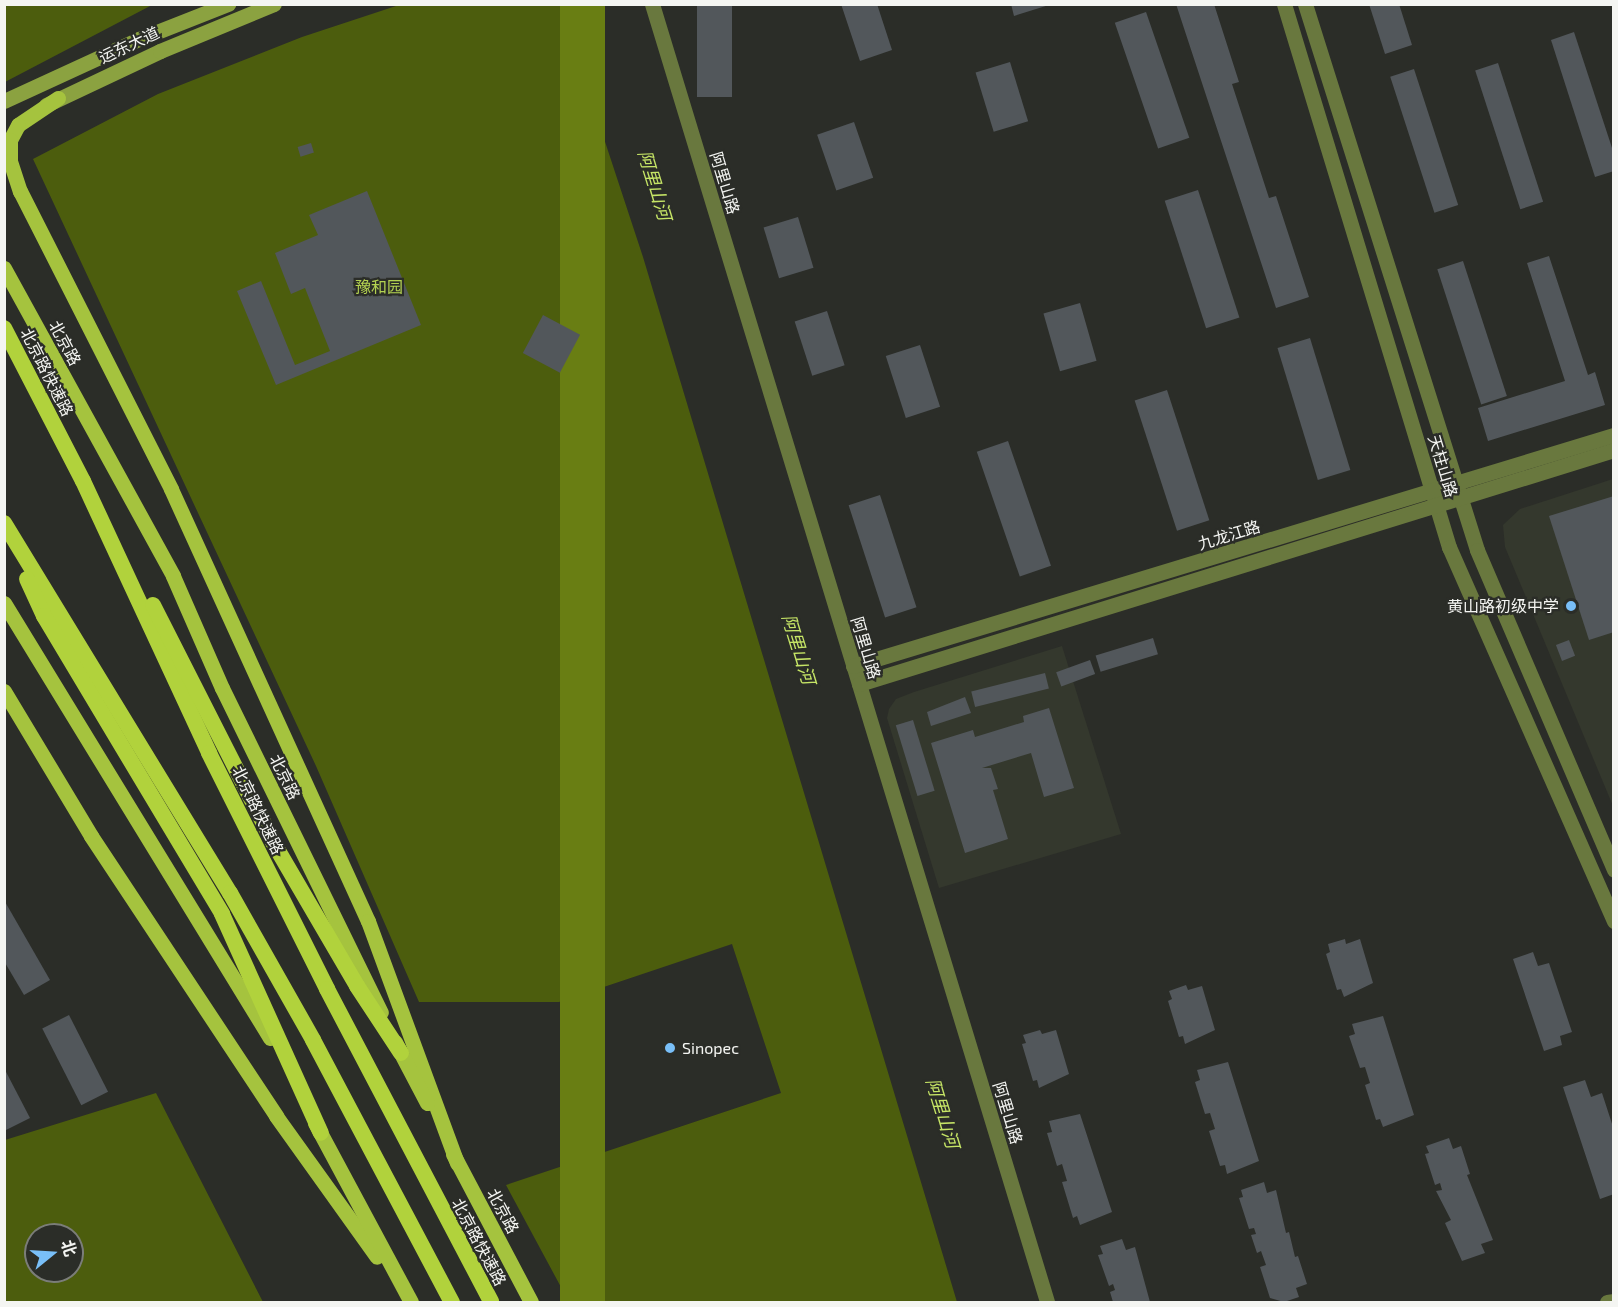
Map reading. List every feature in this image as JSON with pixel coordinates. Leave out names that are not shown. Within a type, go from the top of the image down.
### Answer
[{"type":"highway","name":"北京路快速路","points":[[4,328],[83,481],[209,753],[349,1031],[491,1302]]},
{"type":"highway","points":[[83,481],[142,584],[273,842],[357,986],[401,1053]]},
{"type":"highway","points":[[4,523],[156,767],[318,1049],[452,1302]]},
{"type":"highway","points":[[4,529],[44,616],[222,914],[321,1133]]},
{"type":"main road","name":"运东大道","points":[[4,101],[139,39],[228,4]]},
{"type":"main road","name":"运东大道","points":[[4,128],[58,98],[274,4]]},
{"type":"main road","points":[[58,98],[18,125],[10,140],[10,161],[20,191],[171,489],[369,921],[458,1163]]},
{"type":"main road","name":"北京路","points":[[4,268],[173,576],[222,688],[401,1053],[531,1302]]},
{"type":"main road","points":[[4,603],[263,1024],[410,1302]]},
{"type":"main road","points":[[4,691],[91,836],[276,1116],[410,1302]]},
{"type":"street","name":"阿里山路","points":[[652,4],[1047,1302]]},
{"type":"street","name":"天柱山路","points":[[1284,4],[1449,547],[1614,921]]},
{"type":"street","name":"天柱山路","points":[[1305,4],[1477,550],[1614,870]]},
{"type":"street","name":"九龙江路","points":[[859,684],[1435,500],[1614,435]]},
{"type":"street","name":"九龙江路","points":[[1457,492],[1614,450]]},
{"type":"street","name":"九龙江路","points":[[853,666],[1435,500]]},
{"type":"street","points":[[1607,1302],[1614,1300]]},
{"type":"shaded area","name":"黄山路初级中学","points":[[1613,479],[1613,806],[1505,547],[1503,525],[1520,509]]},
{"type":"shaded area","points":[[1062,646],[1121,834],[939,888],[887,718],[889,709],[896,699],[914,692]]},
{"type":"green space","points":[[5,4],[152,4],[152,5],[5,82]]},
{"type":"green space","name":"豫和园","points":[[399,5],[560,5],[643,257],[957,1302],[569,1302],[506,1185],[781,1093],[732,944],[559,1002],[419,1002],[316,766],[33,159],[158,94],[302,37]]},
{"type":"green space","points":[[156,1093],[263,1302],[5,1302],[5,1140]]},
{"type":"water","points":[[560,5],[605,5],[605,1302],[560,1302]]},
{"type":"building","points":[[697,4],[732,4],[732,97],[697,97]]},
{"type":"building","points":[[841,4],[877,4],[892,50],[860,61]]},
{"type":"building","points":[[1011,4],[1049,4],[1049,5],[1014,16]]},
{"type":"building","points":[[1176,4],[1214,4],[1239,82],[1232,84],[1269,198],[1276,196],[1309,297],[1276,308]]},
{"type":"building","points":[[1369,4],[1399,4],[1412,45],[1385,54]]},
{"type":"building","points":[[1146,12],[1189,138],[1158,148],[1115,23]]},
{"type":"building","points":[[1574,32],[1614,154],[1614,171],[1595,177],[1551,40]]},
{"type":"building","points":[[1010,62],[1028,121],[994,132],[976,73]]},
{"type":"building","points":[[1498,63],[1543,202],[1520,209],[1475,70]]},
{"type":"building","points":[[1414,69],[1458,205],[1434,213],[1390,77]]},
{"type":"building","points":[[854,122],[873,178],[836,190],[817,135]]},
{"type":"building","points":[[311,143],[314,153],[301,157],[298,147]]},
{"type":"building","points":[[1198,190],[1239,317],[1206,328],[1165,201]]},
{"type":"building","points":[[367,191],[421,325],[276,385],[237,291],[261,281],[295,365],[330,351],[305,288],[291,294],[275,253],[318,235],[309,215]]},
{"type":"building","points":[[798,217],[813,268],[779,278],[764,228]]},
{"type":"building","points":[[1549,256],[1588,375],[1595,372],[1605,405],[1488,441],[1478,408],[1565,381],[1527,263]]},
{"type":"building","points":[[1463,261],[1507,396],[1481,404],[1437,269]]},
{"type":"building","points":[[1080,303],[1097,361],[1060,371],[1043,313]]},
{"type":"building","points":[[827,311],[845,365],[812,376],[795,322]]},
{"type":"building","points":[[543,315],[580,335],[560,373],[523,353]]},
{"type":"building","points":[[1310,338],[1350,470],[1318,480],[1277,348]]},
{"type":"building","points":[[920,345],[940,407],[906,418],[886,356]]},
{"type":"building","points":[[1167,390],[1209,520],[1177,531],[1135,401]]},
{"type":"building","points":[[1008,441],[1051,566],[1020,577],[977,452]]},
{"type":"building","points":[[880,495],[916,607],[885,617],[849,505]]},
{"type":"building","points":[[1614,496],[1614,632],[1589,640],[1549,516]]},
{"type":"building","points":[[1153,638],[1158,654],[1101,672],[1096,656]]},
{"type":"building","points":[[1569,640],[1575,656],[1562,661],[1556,645]]},
{"type":"building","points":[[1090,660],[1095,674],[1061,686],[1056,672]]},
{"type":"building","points":[[1045,673],[1049,689],[975,707],[971,691]]},
{"type":"building","points":[[965,697],[971,713],[931,726],[927,712]]},
{"type":"building","points":[[1049,708],[1074,788],[1044,797],[1031,753],[982,768],[991,768],[998,789],[993,790],[1008,839],[965,853],[931,743],[973,730],[975,737],[1024,722],[1023,716]]},
{"type":"building","points":[[913,720],[935,791],[917,796],[896,725]]},
{"type":"building","points":[[4,900],[50,980],[24,995],[4,961]]},
{"type":"building","points":[[1345,939],[1346,944],[1360,939],[1373,983],[1344,997],[1341,989],[1337,990],[1326,954],[1330,952],[1328,944]]},
{"type":"building","points":[[1533,952],[1538,966],[1549,963],[1572,1032],[1560,1036],[1562,1045],[1544,1051],[1513,959]]},
{"type":"building","points":[[1186,985],[1188,990],[1202,986],[1215,1030],[1185,1044],[1183,1036],[1179,1037],[1168,1001],[1172,999],[1169,991]]},
{"type":"building","points":[[69,1015],[108,1092],[81,1105],[42,1029]]},
{"type":"building","points":[[1383,1016],[1414,1115],[1383,1127],[1380,1119],[1376,1120],[1365,1085],[1370,1083],[1365,1067],[1360,1068],[1349,1036],[1355,1034],[1352,1024]]},
{"type":"building","points":[[1040,1030],[1042,1034],[1056,1030],[1069,1074],[1039,1088],[1037,1080],[1033,1081],[1022,1044],[1026,1043],[1023,1035]]},
{"type":"building","points":[[1228,1062],[1259,1161],[1227,1174],[1225,1165],[1220,1166],[1209,1131],[1215,1129],[1210,1113],[1205,1114],[1195,1082],[1200,1080],[1197,1070]]},
{"type":"building","points":[[4,1068],[30,1118],[4,1131]]},
{"type":"building","points":[[1585,1080],[1591,1097],[1602,1093],[1614,1130],[1614,1194],[1600,1199],[1563,1087]]},
{"type":"building","points":[[1080,1114],[1112,1212],[1080,1225],[1077,1216],[1073,1218],[1062,1182],[1067,1181],[1062,1164],[1057,1166],[1047,1133],[1052,1132],[1049,1121]]},
{"type":"building","points":[[1449,1138],[1453,1149],[1461,1146],[1470,1174],[1467,1175],[1493,1240],[1481,1244],[1485,1253],[1462,1261],[1445,1223],[1451,1220],[1436,1191],[1442,1190],[1440,1183],[1435,1185],[1425,1154],[1429,1153],[1426,1146]]},
{"type":"building","points":[[1264,1182],[1267,1193],[1276,1190],[1286,1233],[1289,1232],[1295,1257],[1298,1256],[1307,1284],[1296,1288],[1299,1297],[1284,1302],[1270,1298],[1260,1267],[1266,1265],[1261,1251],[1257,1253],[1251,1235],[1256,1234],[1254,1228],[1249,1229],[1239,1198],[1243,1197],[1241,1190]]},
{"type":"building","points":[[1122,1239],[1126,1250],[1135,1247],[1150,1302],[1113,1302],[1110,1292],[1115,1290],[1113,1284],[1109,1286],[1098,1255],[1103,1254],[1100,1246]]},
{"type":"place","name":"黄山路初级中学","points":[[1571,606]]},
{"type":"place","name":"Sinopec","points":[[670,1048]]},
{"type":"water label","name":"阿里山河","points":[[655,185]]},
{"type":"water label","name":"阿里山河","points":[[799,649]]},
{"type":"water label","name":"阿里山河","points":[[943,1113]]}]
